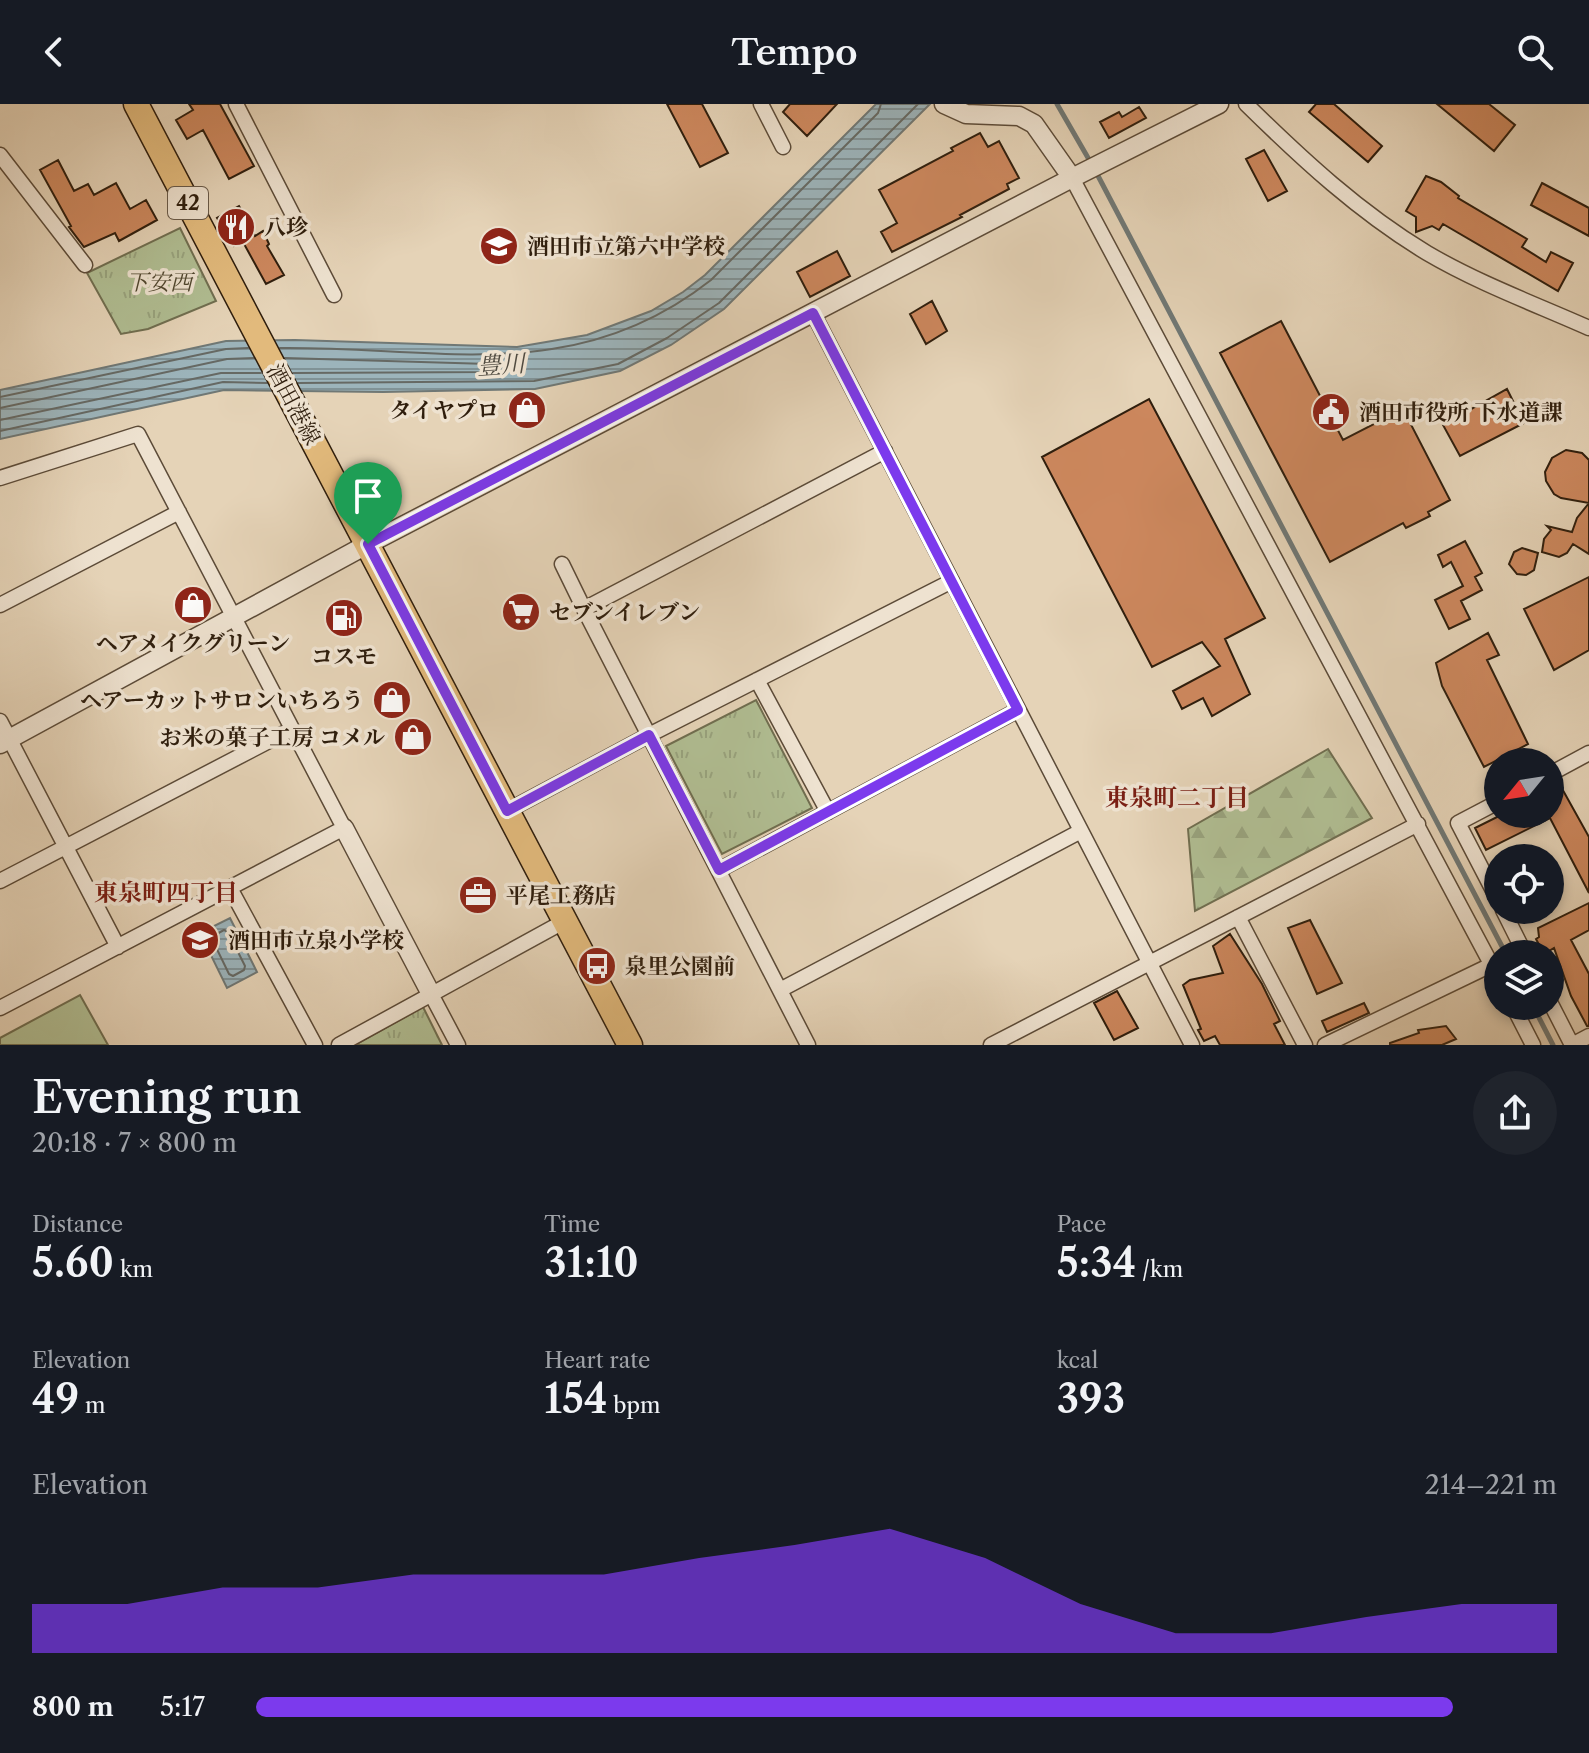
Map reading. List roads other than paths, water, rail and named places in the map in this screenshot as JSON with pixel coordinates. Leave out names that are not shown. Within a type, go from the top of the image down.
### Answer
[{"type":"main road","name":"酒田港線","points":[[136,104],[630,1045]]},
{"type":"street","points":[[236,104],[334,295]]},
{"type":"street","points":[[761,104],[783,147]]},
{"type":"street","points":[[944,104],[966,114],[1019,116],[1034,124],[1072,178],[1484,950]]},
{"type":"street","points":[[5,742],[368,544],[1219,104]]},
{"type":"street","points":[[1246,104],[1300,157],[1361,208],[1427,253],[1485,283],[1589,328]]},
{"type":"street","points":[[0,155],[85,265]]},
{"type":"street","points":[[813,313],[1192,1045]]},
{"type":"street","points":[[0,478],[138,434],[458,1045]]},
{"type":"street","points":[[584,609],[885,451]]},
{"type":"street","points":[[0,605],[179,512]]},
{"type":"street","points":[[562,564],[808,1045]]},
{"type":"street","points":[[507,811],[952,581]]},
{"type":"street","points":[[757,680],[828,812]]},
{"type":"street","points":[[719,870],[1018,710]]},
{"type":"street","points":[[0,721],[5,742],[66,847],[118,947]]},
{"type":"street","points":[[0,881],[292,729]]},
{"type":"street","points":[[1564,766],[1589,753]]},
{"type":"street","points":[[1484,809],[1458,823],[1484,873]]},
{"type":"street","points":[[991,1045],[1418,824]]},
{"type":"street","points":[[0,1008],[344,828]]},
{"type":"street","points":[[780,990],[1081,831]]},
{"type":"street","points":[[230,888],[315,1045]]},
{"type":"street","points":[[1238,917],[1305,1045]]},
{"type":"street","points":[[339,1045],[565,921]]},
{"type":"street","points":[[1325,1045],[1484,976]]},
{"type":"street","points":[[1520,1020],[1533,1045]]},
{"type":"street","points":[[1559,1020],[1572,1045],[1589,1036]]},
{"type":"water","name":"豊川","points":[[876,104],[930,104],[724,309],[671,345],[620,371],[535,389],[383,392],[224,390],[0,439],[0,390],[226,341],[295,340],[517,347],[587,335],[651,311],[705,275]]},
{"type":"water","points":[[230,918],[257,972],[227,988],[200,933]]},
{"type":"waterway","points":[[1057,104],[1091,163]]},
{"type":"waterway","points":[[1096,172],[1499,940]]},
{"type":"waterway","points":[[1540,1020],[1553,1045]]},
{"type":"place","name":"八珍","points":[[236,227]]},
{"type":"place","name":"酒田市立第六中学校","points":[[499,246]]},
{"type":"place","name":"タイヤプロ","points":[[527,410]]},
{"type":"place","name":"酒田市役所 下水道課","points":[[1331,412]]},
{"type":"place","name":"ヘアメイクグリーン","points":[[193,605]]},
{"type":"place","name":"セブンイレブン","points":[[521,612]]},
{"type":"place","name":"コスモ","points":[[344,618]]},
{"type":"place","name":"ヘアーカットサロンいちろう","points":[[392,700]]},
{"type":"place","name":"お米の菓子工房 コメル","points":[[413,737]]},
{"type":"place","name":"平尾工務店","points":[[478,895]]},
{"type":"place","name":"酒田市立泉小学校","points":[[200,940]]},
{"type":"place","name":"泉里公園前","points":[[597,966]]},
{"type":"district","name":"東泉町二丁目","points":[[1177,798]]},
{"type":"district","name":"東泉町四丁目","points":[[166,893]]},
{"type":"park label","name":"下安西","points":[[159,282]]}]
